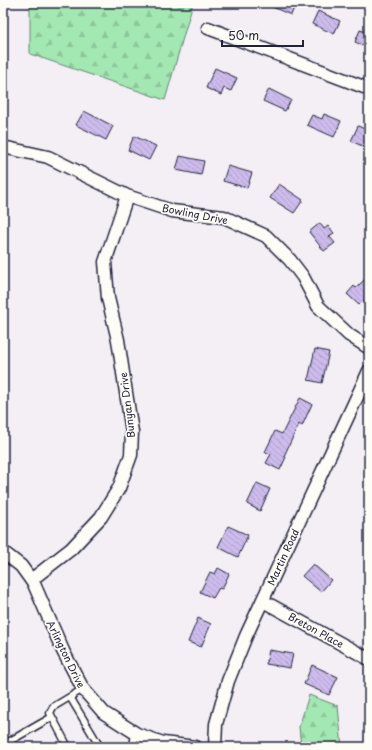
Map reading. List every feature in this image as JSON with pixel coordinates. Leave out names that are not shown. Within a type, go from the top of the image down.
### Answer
[{"type":"street","points":[[208,28],[369,90]]},
{"type":"street","name":"Bowling Drive","points":[[3,147],[48,157],[127,196],[172,211],[224,217],[266,236],[303,278],[318,306],[349,335],[369,348]]},
{"type":"street","name":"Bunyan Drive","points":[[31,580],[71,549],[101,518],[119,488],[130,455],[132,432],[118,340],[108,298],[105,262],[127,196]]},
{"type":"street","name":"Martin Road","points":[[215,747],[216,724],[228,681],[263,601],[369,372]]},
{"type":"street","name":"Arlington Drive","points":[[3,552],[21,566],[31,580],[63,651],[83,689],[104,713],[135,733],[163,743],[195,747]]},
{"type":"street","name":"Breton Place","points":[[263,601],[369,659]]},
{"type":"lane","points":[[68,747],[50,713],[53,707],[83,689]]},
{"type":"lane","points":[[70,697],[100,747]]},
{"type":"lane","points":[[3,744],[52,718]]},
{"type":"lane","points":[[133,747],[135,733]]},
{"type":"green space","points":[[30,3],[193,3],[165,100],[30,54]]},
{"type":"green space","points":[[309,695],[338,706],[342,747],[301,747],[299,727]]},
{"type":"building","points":[[263,3],[296,3],[291,15]]},
{"type":"building","points":[[318,11],[340,21],[334,34],[312,24]]},
{"type":"building","points":[[360,30],[369,33],[369,48],[355,42]]},
{"type":"building","points":[[215,68],[237,78],[231,91],[224,88],[221,95],[206,88]]},
{"type":"building","points":[[269,89],[291,100],[285,111],[263,101]]},
{"type":"building","points":[[84,111],[113,126],[106,140],[76,125]]},
{"type":"building","points":[[324,114],[341,121],[334,137],[307,125],[312,115],[322,119]]},
{"type":"building","points":[[358,126],[369,131],[369,149],[351,141]]},
{"type":"building","points":[[134,136],[156,146],[149,160],[128,150]]},
{"type":"building","points":[[180,156],[204,161],[201,175],[176,170]]},
{"type":"building","points":[[228,166],[252,173],[247,188],[223,181]]},
{"type":"building","points":[[279,184],[303,200],[294,213],[270,198]]},
{"type":"building","points":[[320,223],[324,229],[328,226],[334,233],[329,236],[335,243],[324,251],[309,232]]},
{"type":"building","points":[[369,275],[369,295],[359,305],[347,294],[354,286],[356,288]]},
{"type":"building","points":[[315,349],[329,352],[322,383],[308,380]]},
{"type":"building","points":[[300,398],[312,404],[302,426],[299,424],[284,456],[286,457],[280,470],[266,463],[271,454],[265,452],[275,431],[282,434]]},
{"type":"building","points":[[257,483],[270,489],[260,511],[247,504]]},
{"type":"building","points":[[228,526],[248,535],[238,557],[218,547]]},
{"type":"building","points":[[313,564],[331,580],[321,592],[302,576]]},
{"type":"building","points":[[218,568],[229,574],[222,589],[219,588],[213,598],[200,592],[210,572],[215,574]]},
{"type":"building","points":[[198,618],[211,624],[201,647],[188,642]]},
{"type":"building","points":[[269,650],[293,654],[290,668],[266,664]]},
{"type":"building","points":[[312,665],[338,677],[329,695],[304,684]]}]
